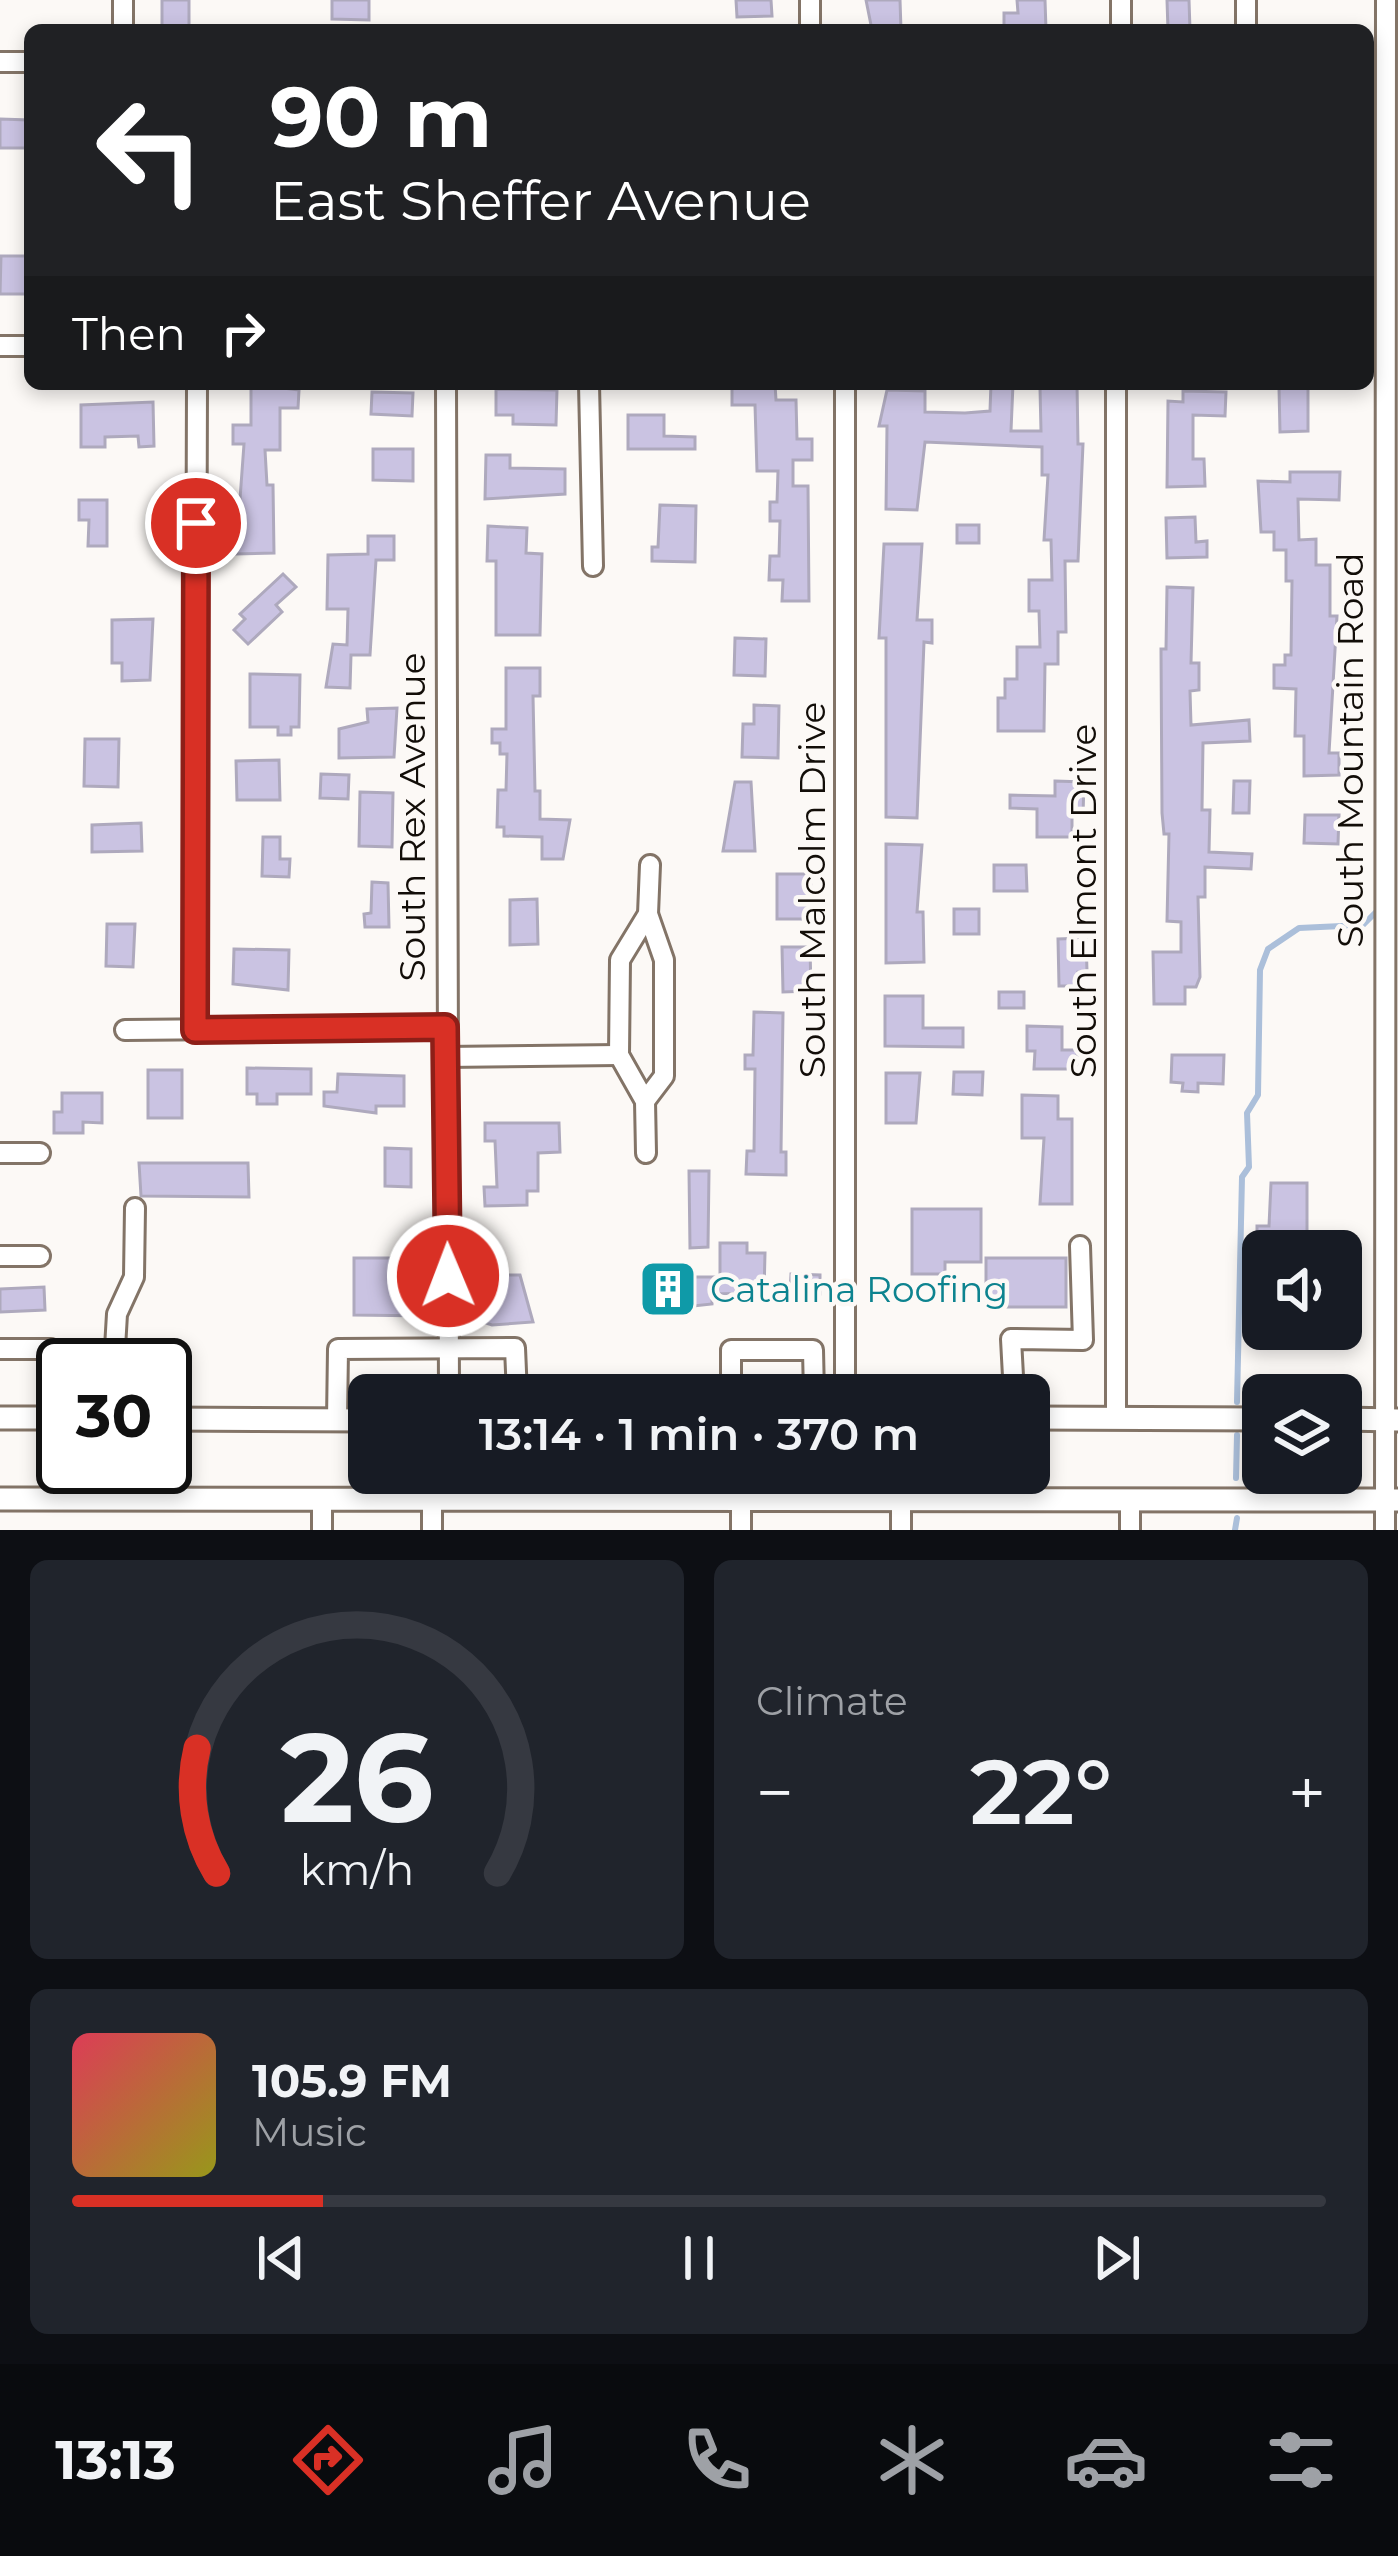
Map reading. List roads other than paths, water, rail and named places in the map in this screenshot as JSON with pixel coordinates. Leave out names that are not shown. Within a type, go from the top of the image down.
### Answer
[{"type":"main road","points":[[0,1418],[36,1418]]},
{"type":"main road","points":[[1050,1418],[1242,1419]]},
{"type":"main road","points":[[192,1419],[348,1420]]},
{"type":"main road","points":[[0,1499],[1391,1500]]},
{"type":"street","name":"South Mountain Road","points":[[1385,1530],[1391,1500],[1383,346],[1386,0]]},
{"type":"street","points":[[195,1030],[197,390]]},
{"type":"street","name":"South Rex Avenue","points":[[446,390],[449,1374]]},
{"type":"street","points":[[589,390],[593,566]]},
{"type":"street","name":"South Malcolm Drive","points":[[845,390],[845,1374]]},
{"type":"street","name":"South Elmont Drive","points":[[1116,390],[1116,1418]]},
{"type":"street","points":[[645,1101],[664,1076],[664,960],[648,914],[650,865]]},
{"type":"street","points":[[646,1154],[645,1101],[619,1055],[620,960],[648,914]]},
{"type":"street","points":[[125,1030],[445,1027]]},
{"type":"street","points":[[445,1057],[619,1055]]},
{"type":"street","points":[[0,1153],[40,1153]]},
{"type":"street","points":[[116,1338],[117,1314],[134,1276],[135,1208]]},
{"type":"street","points":[[1080,1246],[1083,1340]]},
{"type":"street","points":[[0,1256],[40,1256]]},
{"type":"street","points":[[1012,1374],[1011,1339],[1116,1342]]},
{"type":"street","points":[[337,1420],[338,1349],[515,1348],[516,1374]]},
{"type":"street","points":[[0,1349],[36,1349]]},
{"type":"street","points":[[731,1374],[731,1350],[813,1350],[814,1374]]},
{"type":"street","points":[[814,1368],[845,1368]]},
{"type":"street","points":[[322,1499],[322,1530]]},
{"type":"street","points":[[432,1499],[432,1530]]},
{"type":"street","points":[[741,1499],[741,1530]]},
{"type":"street","points":[[901,1499],[901,1530]]},
{"type":"street","points":[[1130,1499],[1130,1530]]},
{"type":"waterway","points":[[1237,1402],[1242,1177],[1249,1167],[1247,1113],[1258,1095],[1260,970],[1268,949],[1299,928],[1363,925],[1380,908]]},
{"type":"waterway","points":[[1236,1478],[1237,1435]]},
{"type":"waterway","points":[[1235,1530],[1237,1518]]},
{"type":"place","name":"Catalina Roofing","points":[[668,1289]]}]
